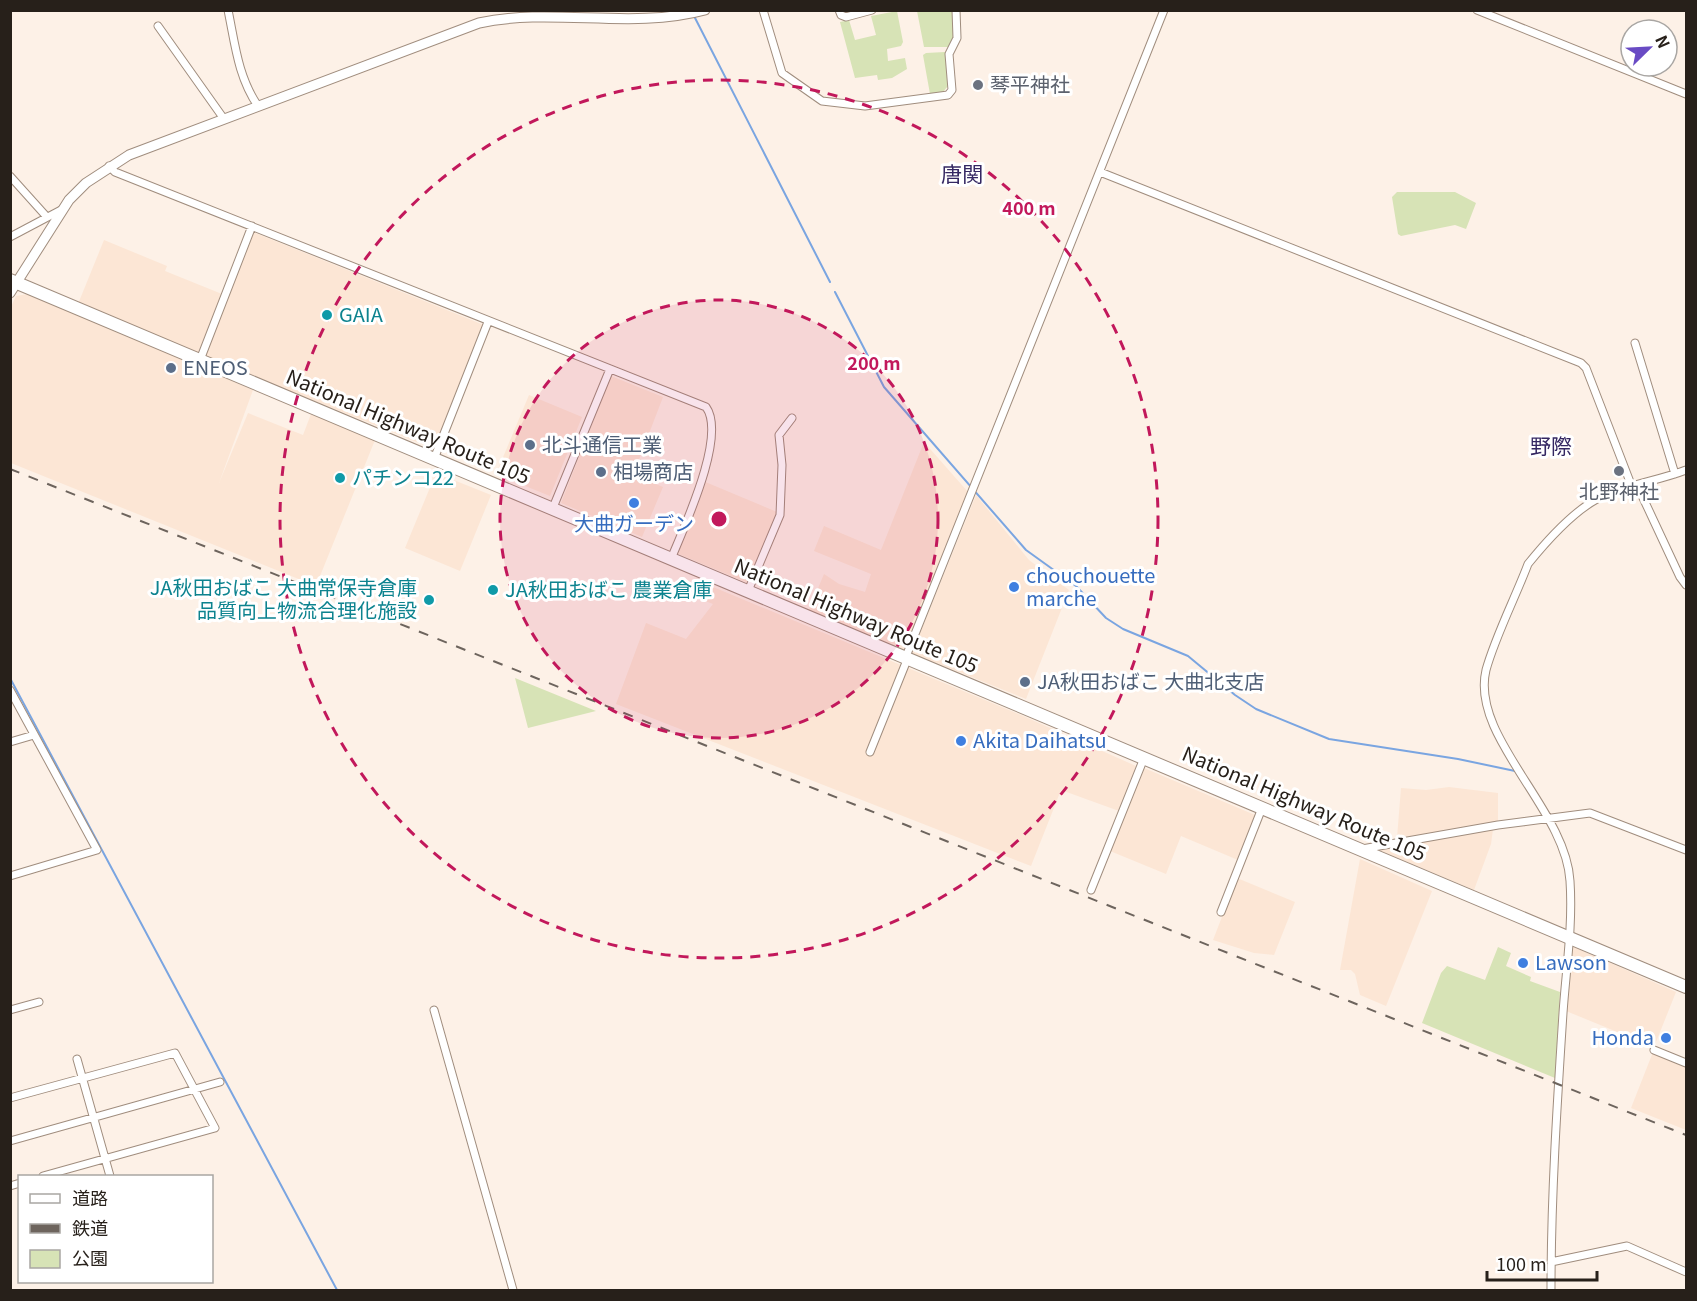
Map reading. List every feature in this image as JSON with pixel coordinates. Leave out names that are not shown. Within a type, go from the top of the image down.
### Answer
[{"type":"highway","name":"National Highway Route 105","points":[[13,285],[200,360],[1686,987]]},
{"type":"street","points":[[228,10],[245,87],[258,106]]},
{"type":"street","points":[[764,10],[782,73],[822,101],[865,106],[948,95],[952,90],[949,54],[957,38],[956,10]]},
{"type":"street","points":[[839,10],[841,15],[846,17],[872,10]]},
{"type":"street","points":[[870,752],[1164,10]]},
{"type":"street","points":[[1477,10],[1686,94]]},
{"type":"street","points":[[13,285],[61,210],[86,183],[129,154],[447,34],[506,17],[649,19],[697,13]]},
{"type":"street","points":[[158,26],[224,119]]},
{"type":"street","points":[[109,166],[115,172],[706,407],[711,414],[708,463],[671,559]]},
{"type":"street","points":[[1100,172],[1581,363],[1586,368],[1634,486],[1686,585]]},
{"type":"street","points":[[10,176],[46,216]]},
{"type":"street","points":[[11,237],[46,216],[61,210]]},
{"type":"street","points":[[200,360],[252,226]]},
{"type":"street","points":[[434,459],[488,322]]},
{"type":"street","points":[[1635,343],[1675,474]]},
{"type":"street","points":[[552,510],[610,369]]},
{"type":"street","points":[[748,591],[780,515],[782,465],[779,435],[792,418]]},
{"type":"street","points":[[1551,1290],[1563,1012],[1570,937],[1569,869],[1549,818],[1488,713],[1485,689],[1486,670],[1528,564],[1540,550],[1597,499],[1686,470]]},
{"type":"street","points":[[10,690],[97,850],[10,876]]},
{"type":"street","points":[[10,742],[34,735]]},
{"type":"street","points":[[1091,891],[1144,758]]},
{"type":"street","points":[[1221,912],[1262,808]]},
{"type":"street","points":[[1360,850],[1590,813],[1686,850]]},
{"type":"street","points":[[10,1010],[39,1002]]},
{"type":"street","points":[[434,1010],[513,1290]]},
{"type":"street","points":[[1654,1050],[1686,1063]]},
{"type":"street","points":[[10,1098],[175,1053],[214,1128],[47,1175]]},
{"type":"street","points":[[77,1059],[110,1175]]},
{"type":"street","points":[[10,1141],[220,1082]]},
{"type":"street","points":[[1551,1262],[1627,1246],[1686,1272]]},
{"type":"shaded area","points":[[253,232],[484,325],[434,449],[203,356]]},
{"type":"shaded area","points":[[104,240],[167,266],[165,271],[222,294],[198,353],[78,304]]},
{"type":"shaded area","points":[[28,294],[253,390],[219,483],[248,413],[303,435],[311,414],[375,440],[316,586],[11,463],[10,309],[16,296]]},
{"type":"shaded area","points":[[611,376],[663,397],[633,475],[663,487],[642,537],[561,503]]},
{"type":"shaded area","points":[[529,395],[582,417],[550,496],[496,474]]},
{"type":"shaded area","points":[[924,442],[968,492],[907,651],[809,610],[824,574],[839,584],[865,592],[871,574],[814,551],[824,526],[881,550]]},
{"type":"shaded area","points":[[436,473],[491,495],[460,571],[405,548]]},
{"type":"shaded area","points":[[703,481],[777,512],[748,583],[674,552]]},
{"type":"shaded area","points":[[976,495],[1029,560],[1069,590],[1026,699],[912,653]]},
{"type":"shaded area","points":[[701,582],[1021,715],[1136,766],[1119,811],[1061,790],[1031,866],[616,704],[646,623],[686,639],[713,604],[695,597]]},
{"type":"shaded area","points":[[1144,768],[1255,815],[1238,860],[1181,836],[1166,874],[1110,851]]},
{"type":"shaded area","points":[[1449,787],[1498,793],[1498,823],[1397,838],[1401,788],[1426,790]]},
{"type":"shaded area","points":[[1493,829],[1491,844],[1474,890],[1376,849]]},
{"type":"shaded area","points":[[1360,859],[1432,891],[1386,1006],[1360,995],[1355,974],[1351,970],[1340,970]]},
{"type":"shaded area","points":[[1237,878],[1295,902],[1274,955],[1254,953],[1213,940]]},
{"type":"shaded area","points":[[1572,946],[1676,992],[1654,1047],[1566,1011]]},
{"type":"shaded area","points":[[1653,1052],[1686,1065],[1686,1130],[1631,1108]]},
{"type":"green space","points":[[897,11],[903,42],[901,46],[887,49],[888,61],[905,58],[907,69],[892,78],[878,80],[877,75],[855,78],[840,22],[849,20],[855,40],[876,35],[871,16]]},
{"type":"green space","points":[[917,11],[953,11],[954,36],[949,47],[924,47]]},
{"type":"green space","points":[[945,52],[948,86],[942,93],[930,94],[923,55]]},
{"type":"green space","points":[[1397,192],[1455,192],[1476,203],[1466,229],[1455,225],[1401,236],[1398,234],[1392,197]]},
{"type":"green space","points":[[515,678],[596,711],[528,728]]},
{"type":"green space","points":[[1498,947],[1511,953],[1506,966],[1531,977],[1530,981],[1560,992],[1555,1078],[1422,1023],[1441,973],[1447,966],[1485,980]]},
{"type":"waterway","points":[[693,14],[830,282]]},
{"type":"waterway","points":[[835,292],[884,387],[1026,550],[1076,586],[1106,618],[1123,629],[1188,656],[1235,695],[1256,709],[1329,739],[1458,759],[1515,771]]},
{"type":"waterway","points":[[10,678],[337,1290]]},
{"type":"railway","points":[[10,469],[1686,1135]]},
{"type":"place","name":"琴平神社","points":[[978,85]]},
{"type":"place","name":"GAIA","points":[[327,315]]},
{"type":"place","name":"ENEOS","points":[[171,368]]},
{"type":"place","name":"北斗通信工業","points":[[530,445]]},
{"type":"place","name":"北野神社","points":[[1619,471]]},
{"type":"place","name":"相場商店","points":[[601,472]]},
{"type":"place","name":"パチンコ22","points":[[340,478]]},
{"type":"place","name":"大曲ガーデン","points":[[634,503]]},
{"type":"place","name":"chouchouette marche","points":[[1014,587]]},
{"type":"place","name":"JA秋田おばこ 農業倉庫","points":[[493,590]]},
{"type":"place","name":"JA秋田おばこ 大曲常保寺倉庫 品質向上物流合理化施設","points":[[429,600]]},
{"type":"place","name":"JA秋田おばこ 大曲北支店","points":[[1025,682]]},
{"type":"place","name":"Akita Daihatsu","points":[[961,741]]},
{"type":"place","name":"Lawson","points":[[1523,963]]},
{"type":"place","name":"Honda","points":[[1666,1038]]},
{"type":"district","name":"唐関","points":[[962,175]]},
{"type":"district","name":"野際","points":[[1551,447]]}]
